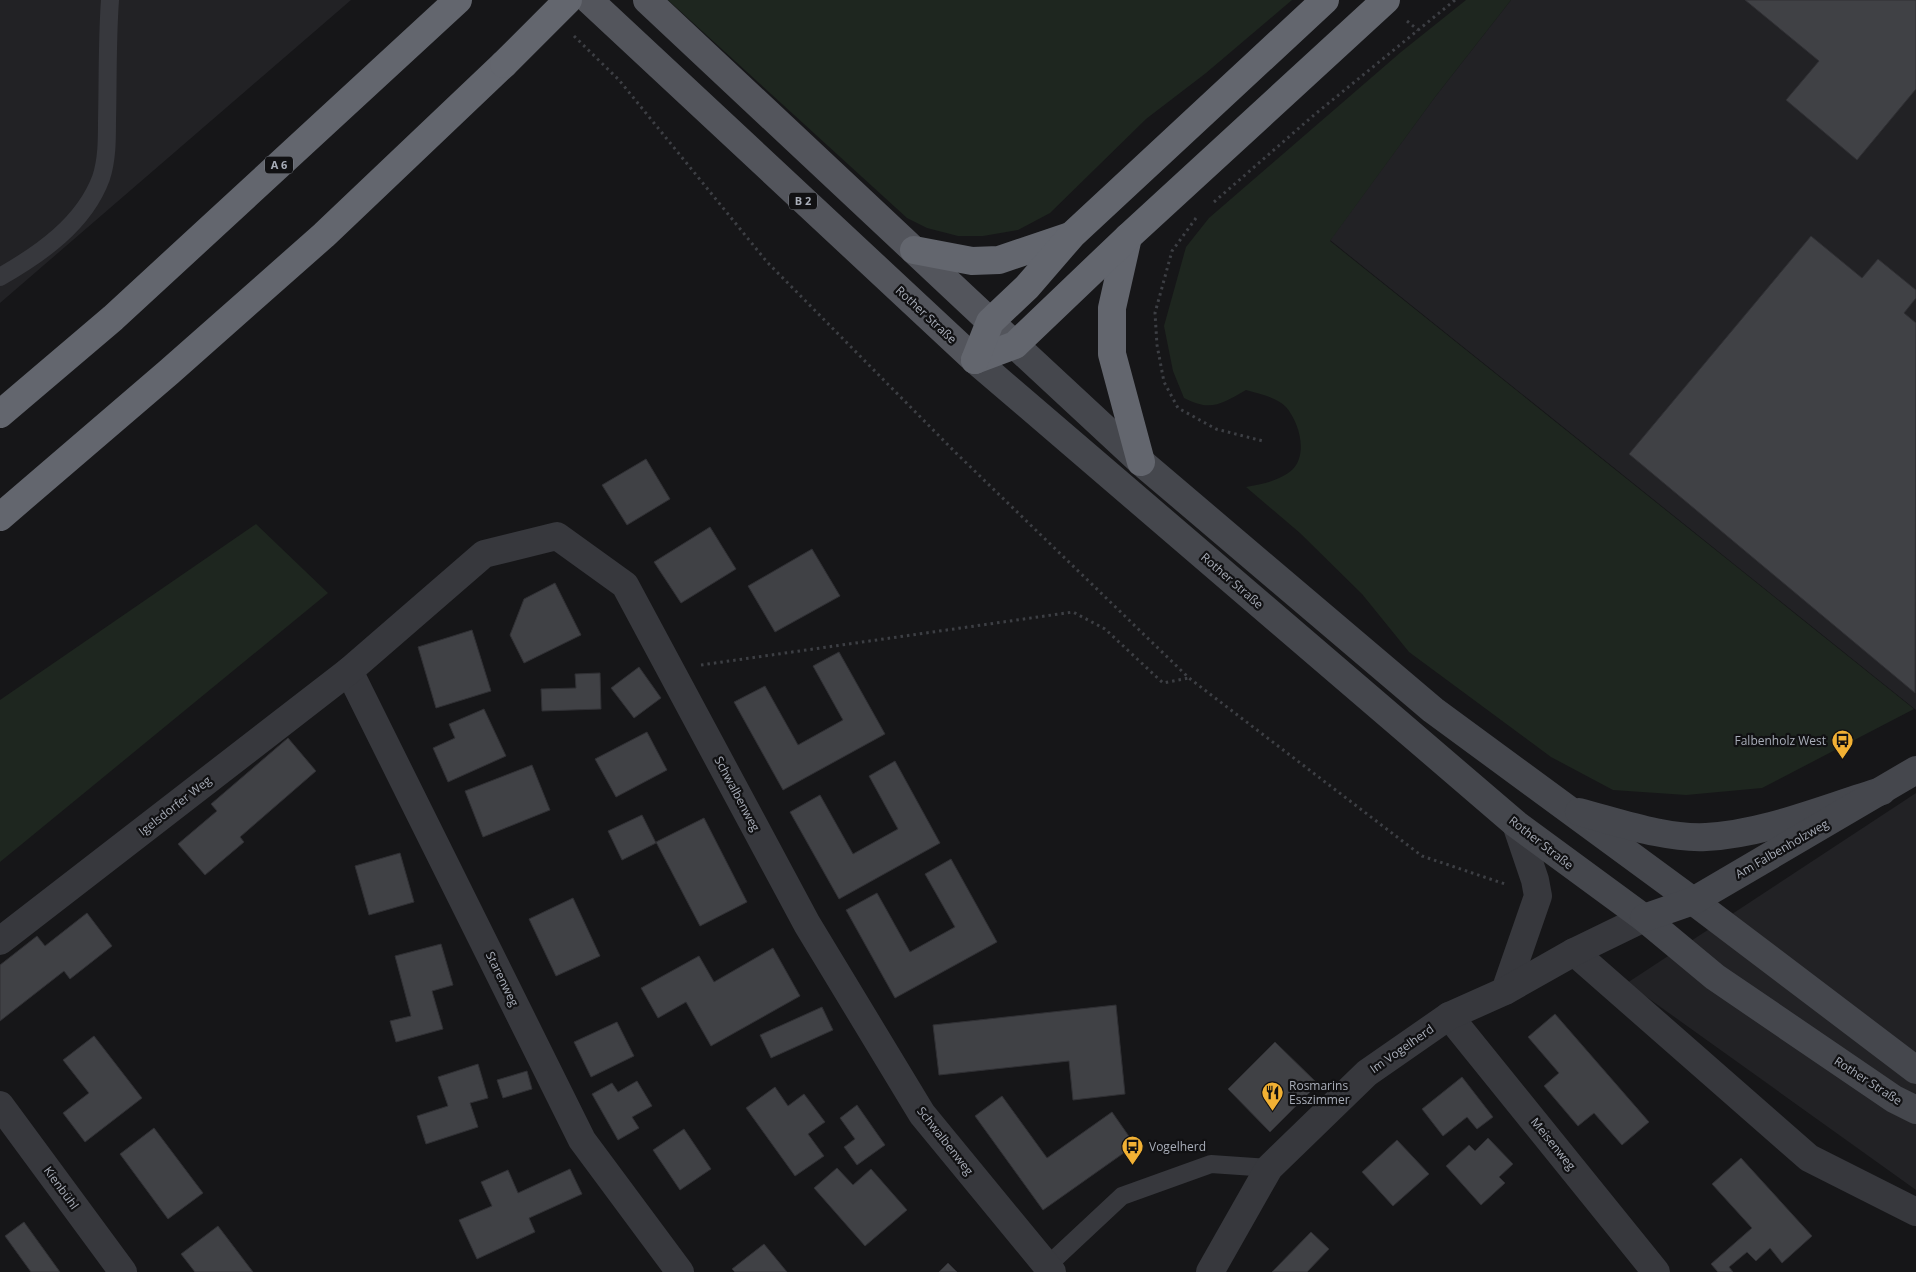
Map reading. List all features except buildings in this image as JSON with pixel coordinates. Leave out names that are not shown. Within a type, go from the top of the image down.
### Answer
[{"type":"highway","points":[[0,517],[169,372],[324,235],[504,64],[568,0]]},
{"type":"highway","points":[[975,360],[990,322],[1027,288],[1072,235],[1325,0]]},
{"type":"highway","points":[[975,360],[1015,345],[1128,237],[1386,0]]},
{"type":"highway","name":"A 6","points":[[0,414],[113,318],[452,6]]},
{"type":"highway","points":[[914,250],[972,261],[999,260],[1072,235]]},
{"type":"highway","points":[[1128,237],[1112,308],[1112,354],[1141,462]]},
{"type":"main road","name":"Rother Straße","points":[[590,0],[975,360],[1516,824],[1644,918],[1715,977],[1894,1099],[1916,1110]]},
{"type":"main road","points":[[647,0],[1141,462],[1433,710],[1693,901],[1916,1070]]},
{"type":"main road","name":"Am Falbenholzweg","points":[[1644,918],[1693,901],[1916,770]]},
{"type":"main road","points":[[1565,808],[1657,832],[1704,837],[1752,831],[1882,791]]},
{"type":"street","name":"Schwalbenweg","points":[[349,671],[484,554],[557,536],[625,585],[807,924],[922,1114],[1050,1269]]},
{"type":"street","name":"Igelsdorfer Weg","points":[[0,941],[349,671]]},
{"type":"street","name":"Starenweg","points":[[349,671],[582,1140],[680,1272]]},
{"type":"street","points":[[1505,991],[1538,896],[1535,880],[1516,824]]},
{"type":"street","name":"Im Vogelherd","points":[[1215,1270],[1269,1168],[1367,1073],[1449,1016],[1505,991],[1574,952],[1644,918]]},
{"type":"street","points":[[1574,952],[1809,1158],[1916,1212]]},
{"type":"street","name":"Meisenweg","points":[[1449,1016],[1656,1272]]},
{"type":"street","name":"Kienbühl","points":[[0,1105],[123,1272]]},
{"type":"lane","points":[[0,277],[22,264],[56,238],[79,216],[101,177],[106,150],[107,36],[110,0]]},
{"type":"lane","points":[[1050,1269],[1122,1196],[1210,1164],[1269,1168]]},
{"type":"path","points":[[1212,204],[1314,115],[1454,0]]},
{"type":"path","points":[[571,33],[619,80],[767,262],[955,452],[1189,678],[1422,856],[1538,896]]},
{"type":"path","points":[[1197,217],[1172,252],[1164,275],[1155,313],[1157,345],[1164,382],[1178,408],[1216,429],[1263,442]]},
{"type":"path","points":[[670,669],[1073,612],[1105,629],[1163,683],[1189,678]]},
{"type":"shaded area","points":[[0,0],[351,0],[0,303]]},
{"type":"shaded area","points":[[668,0],[1292,0],[1206,73],[1146,119],[1050,213],[1018,230],[983,236],[958,236],[927,228],[907,218]]},
{"type":"shaded area","points":[[1466,0],[1511,0],[1435,97],[1330,241],[1914,709],[1762,788],[1686,795],[1613,790],[1551,757],[1409,652],[1362,594],[1300,533],[1246,487],[1258,485],[1282,476],[1293,469],[1298,462],[1301,446],[1300,438],[1295,421],[1286,407],[1273,398],[1246,390],[1223,402],[1202,405],[1184,398],[1173,371],[1164,326],[1186,247],[1209,218],[1401,52]]},
{"type":"shaded area","points":[[1511,0],[1916,0],[1916,710],[1330,240],[1435,97]]},
{"type":"shaded area","points":[[256,524],[328,593],[0,862],[0,700]]},
{"type":"shaded area","points":[[1916,793],[1916,1190],[1627,983]]},
{"type":"place","name":"Falbenholz West","points":[[1842,760]]},
{"type":"place","name":"Rosmarins Esszimmer","points":[[1273,1112]]},
{"type":"place","name":"Vogelherd","points":[[1133,1166]]}]
